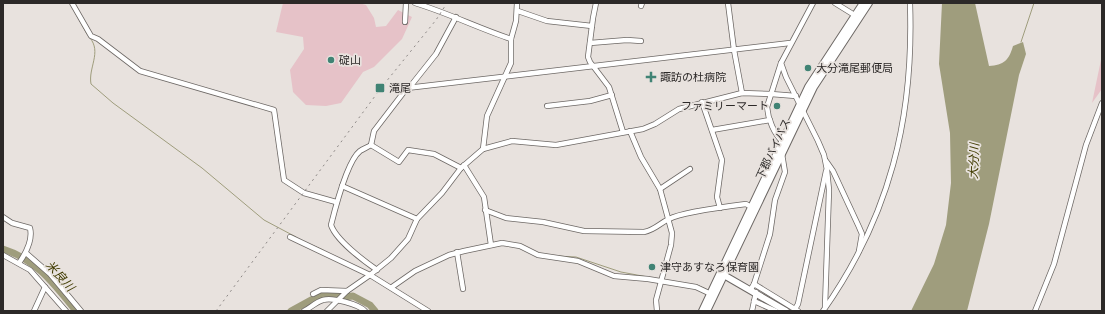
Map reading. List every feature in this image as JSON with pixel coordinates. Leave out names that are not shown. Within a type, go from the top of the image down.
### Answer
[{"type":"street","points":[[72,3],[92,36],[140,71],[274,110],[284,180],[304,193],[336,202]]},
{"type":"street","points":[[405,22],[406,3]]},
{"type":"street","points":[[415,3],[456,17],[511,39]]},
{"type":"street","points":[[483,148],[487,116],[506,77],[512,58],[511,39],[518,11],[517,3]]},
{"type":"street","points":[[596,3],[588,57],[605,80],[612,95],[623,132]]},
{"type":"street","points":[[728,3],[734,50],[742,94]]},
{"type":"street","points":[[784,143],[777,136],[770,120],[767,107],[781,63],[813,3]]},
{"type":"street","points":[[835,3],[856,16]]},
{"type":"street","points":[[702,311],[712,295],[817,72],[856,16],[863,3]]},
{"type":"street","name":"下郡バイパス","points":[[801,108],[869,3]]},
{"type":"street","points":[[824,309],[859,254],[883,199],[901,138],[905,115],[910,53],[910,3]]},
{"type":"street","points":[[518,11],[547,21],[592,26]]},
{"type":"street","points":[[377,270],[366,262],[332,230],[330,225],[336,202],[342,186],[359,152],[371,145],[376,128],[436,54],[456,17]]},
{"type":"street","points":[[590,43],[627,40],[641,41]]},
{"type":"street","points":[[409,88],[790,44]]},
{"type":"street","points":[[781,63],[824,158],[833,171],[862,234],[859,254]]},
{"type":"street","points":[[327,311],[347,291],[370,276],[391,258],[408,239],[417,219],[442,193],[462,167],[483,148],[512,141],[556,146],[630,131],[655,124],[679,109],[702,102],[742,94],[796,96]]},
{"type":"street","points":[[547,106],[590,101],[612,95]]},
{"type":"street","points":[[702,102],[722,160],[722,170],[717,197],[720,208]]},
{"type":"street","points":[[1035,311],[1054,264],[1086,145],[1102,103]]},
{"type":"street","points":[[712,130],[770,120]]},
{"type":"street","points":[[630,131],[641,157],[660,189],[672,239],[656,300],[658,311]]},
{"type":"street","name":"下郡バイパス","points":[[753,208],[782,154],[784,143]]},
{"type":"street","points":[[371,145],[399,162],[408,150],[434,154],[462,167],[484,196],[491,245]]},
{"type":"street","points":[[752,311],[754,289],[770,234],[775,200],[785,172],[782,154]]},
{"type":"street","points":[[824,158],[830,190],[824,309]]},
{"type":"street","points":[[660,189],[690,169]]},
{"type":"street","points":[[722,274],[796,310],[827,170]]},
{"type":"street","points":[[342,186],[417,219]]},
{"type":"street","points":[[485,210],[506,218],[543,222],[592,231],[644,232],[652,230],[668,219],[746,204],[753,208]]},
{"type":"street","points":[[3,217],[12,223],[30,228],[31,238],[26,253],[20,263]]},
{"type":"street","points":[[290,237],[392,287],[428,311]]},
{"type":"street","points":[[392,287],[415,271],[457,252],[491,245],[510,244],[520,246],[538,255],[578,261],[614,276],[661,280],[696,287],[712,295]]},
{"type":"street","points":[[457,252],[463,289]]},
{"type":"street","points":[[26,253],[50,274],[80,311]]},
{"type":"street","points":[[3,256],[20,263],[30,270],[66,311]]},
{"type":"street","points":[[34,311],[44,287]]},
{"type":"street","points":[[754,289],[786,311]]},
{"type":"street","points":[[313,294],[321,290],[347,291]]},
{"type":"street","points":[[707,311],[712,295]]},
{"type":"street","points":[[304,311],[323,300],[360,306],[365,311]]},
{"type":"street","points":[[754,301],[776,311]]},
{"type":"shaded area","points":[[283,3],[359,3],[366,5],[374,18],[376,27],[386,26],[398,10],[412,17],[402,39],[374,67],[363,72],[341,103],[326,106],[306,105],[293,92],[290,70],[304,49],[303,37],[276,32]]},
{"type":"shaded area","points":[[1102,55],[1102,89],[1092,103]]},
{"type":"water","name":"大分川","points":[[942,3],[975,3],[989,66],[1005,61],[1010,55],[1013,46],[1023,42],[1026,54],[1019,75],[989,224],[967,311],[911,311],[934,264],[946,225],[951,183],[950,133],[939,64]]},
{"type":"waterway","points":[[1021,42],[1034,3]]},
{"type":"waterway","points":[[71,5],[87,34]]},
{"type":"waterway","points":[[90,38],[95,49],[91,72],[91,84],[113,103],[202,168],[264,220],[296,237]]},
{"type":"waterway","points":[[307,243],[323,250]]},
{"type":"waterway","name":"米良川","points":[[3,249],[15,253],[35,266],[44,274],[76,311]]},
{"type":"waterway","points":[[557,256],[576,257],[621,272],[653,278]]},
{"type":"waterway","points":[[697,285],[706,289]]},
{"type":"waterway","name":"米良川","points":[[291,311],[322,294],[343,297],[353,296],[370,305],[375,311]]},
{"type":"railway","points":[[216,311],[381,88],[436,20],[447,3]]},
{"type":"place","name":"碇山","points":[[331,60]]},
{"type":"place","name":"大分滝尾郵便局","points":[[808,68]]},
{"type":"place","name":"諏訪の杜病院","points":[[651,77]]},
{"type":"place","name":"滝尾","points":[[380,88]]},
{"type":"place","name":"ファミリーマート","points":[[777,106]]},
{"type":"place","name":"津守あすなろ保育園","points":[[652,267]]}]
